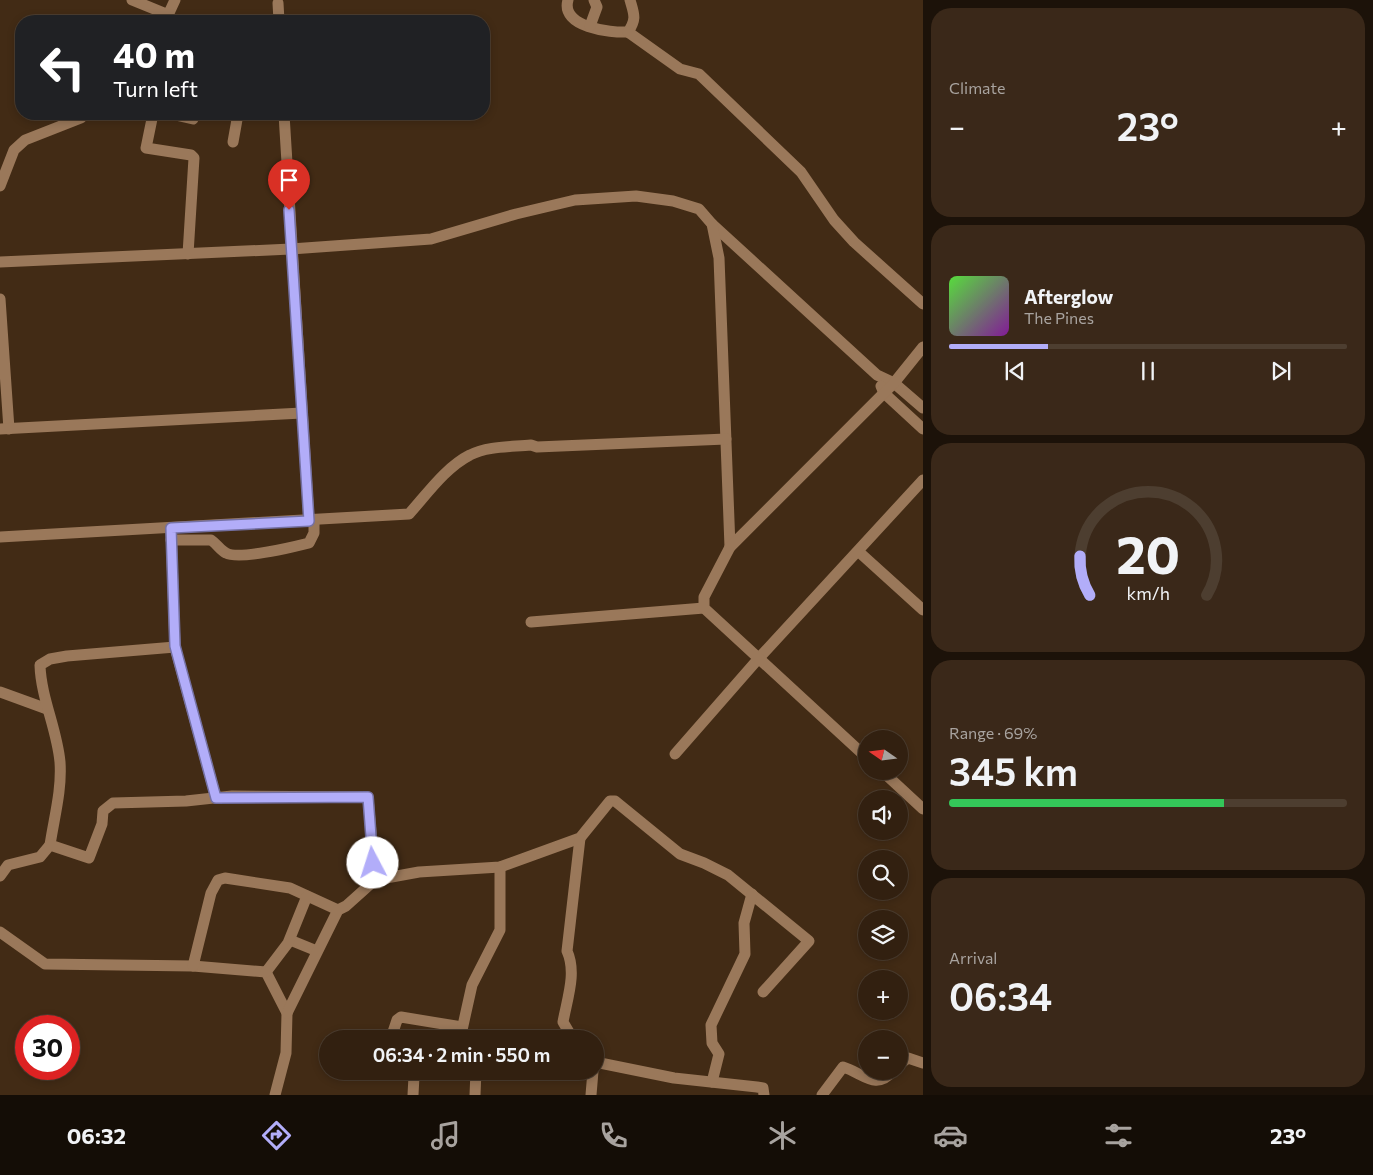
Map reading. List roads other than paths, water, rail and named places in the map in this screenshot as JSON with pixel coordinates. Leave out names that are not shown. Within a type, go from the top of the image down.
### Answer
[{"type":"street","points":[[132,0],[164,13],[169,13],[175,0]]},
{"type":"street","points":[[568,0],[567,11],[574,20],[617,33],[628,32],[680,69],[699,74],[801,172],[834,220],[854,242],[923,304]]},
{"type":"street","points":[[590,26],[597,7],[594,0]]},
{"type":"street","points":[[628,32],[634,23],[636,13],[630,0]]},
{"type":"street","points":[[278,3],[279,15]]},
{"type":"street","points":[[0,186],[3,167],[14,150],[24,140],[76,120]]},
{"type":"street","points":[[152,120],[146,148],[191,155],[194,158],[188,254]]},
{"type":"street","points":[[233,142],[237,120]]},
{"type":"street","points":[[171,534],[211,540],[225,553],[233,556],[284,550],[309,543],[314,533],[302,413],[284,120]]},
{"type":"street","points":[[0,262],[291,249],[431,239],[516,214],[575,200],[636,196],[674,200],[699,208],[712,224],[877,375],[894,382],[923,408]]},
{"type":"street","points":[[712,224],[719,258],[730,547]]},
{"type":"street","points":[[0,299],[4,429],[302,413]]},
{"type":"street","points":[[704,608],[704,597],[730,547],[884,393],[923,347]]},
{"type":"street","points":[[877,375],[884,393],[923,429]]},
{"type":"street","points":[[0,537],[171,534],[409,514],[452,468],[470,455],[484,450],[530,445],[537,447],[726,439]]},
{"type":"street","points":[[675,754],[759,658],[859,552],[923,480]]},
{"type":"street","points":[[171,534],[175,646],[216,798]]},
{"type":"street","points":[[859,552],[923,610]]},
{"type":"street","points":[[531,622],[704,608],[858,750]]},
{"type":"street","points":[[0,876],[8,866],[40,857],[50,845],[60,785],[60,762],[40,680],[40,665],[50,658],[175,646]]},
{"type":"street","points":[[0,692],[47,709]]},
{"type":"street","points":[[892,780],[923,809]]},
{"type":"street","points":[[50,845],[89,858],[102,824],[103,811],[113,803],[186,801],[216,798],[368,797],[375,880]]},
{"type":"street","points":[[275,1095],[286,1053],[287,1013],[338,910],[346,906],[375,880],[418,872],[500,867],[580,838],[610,801],[615,801],[680,854],[728,875],[809,941],[763,992]]},
{"type":"street","points":[[568,1030],[563,1022],[572,974],[572,962],[567,950],[580,838]]},
{"type":"street","points":[[462,1030],[472,985],[500,930],[500,867]]},
{"type":"street","points":[[193,966],[211,893],[218,880],[225,878],[290,888],[338,910]]},
{"type":"street","points":[[712,1082],[719,1054],[712,1042],[711,1025],[745,954],[744,923],[752,894]]},
{"type":"street","points":[[266,972],[290,940],[307,896]]},
{"type":"street","points":[[0,932],[45,964],[193,966],[266,972]]},
{"type":"street","points":[[290,940],[317,952]]},
{"type":"street","points":[[266,972],[287,1013]]},
{"type":"street","points":[[394,1030],[397,1020],[401,1017],[450,1030]]},
{"type":"street","points":[[908,1058],[923,1063]]},
{"type":"street","points":[[604,1064],[674,1078],[763,1088],[764,1095]]},
{"type":"street","points":[[822,1095],[844,1067],[858,1074]]},
{"type":"street","points":[[414,1080],[414,1095]]},
{"type":"street","points":[[475,1095],[476,1080]]},
{"type":"street","points":[[591,1095],[592,1080]]}]
